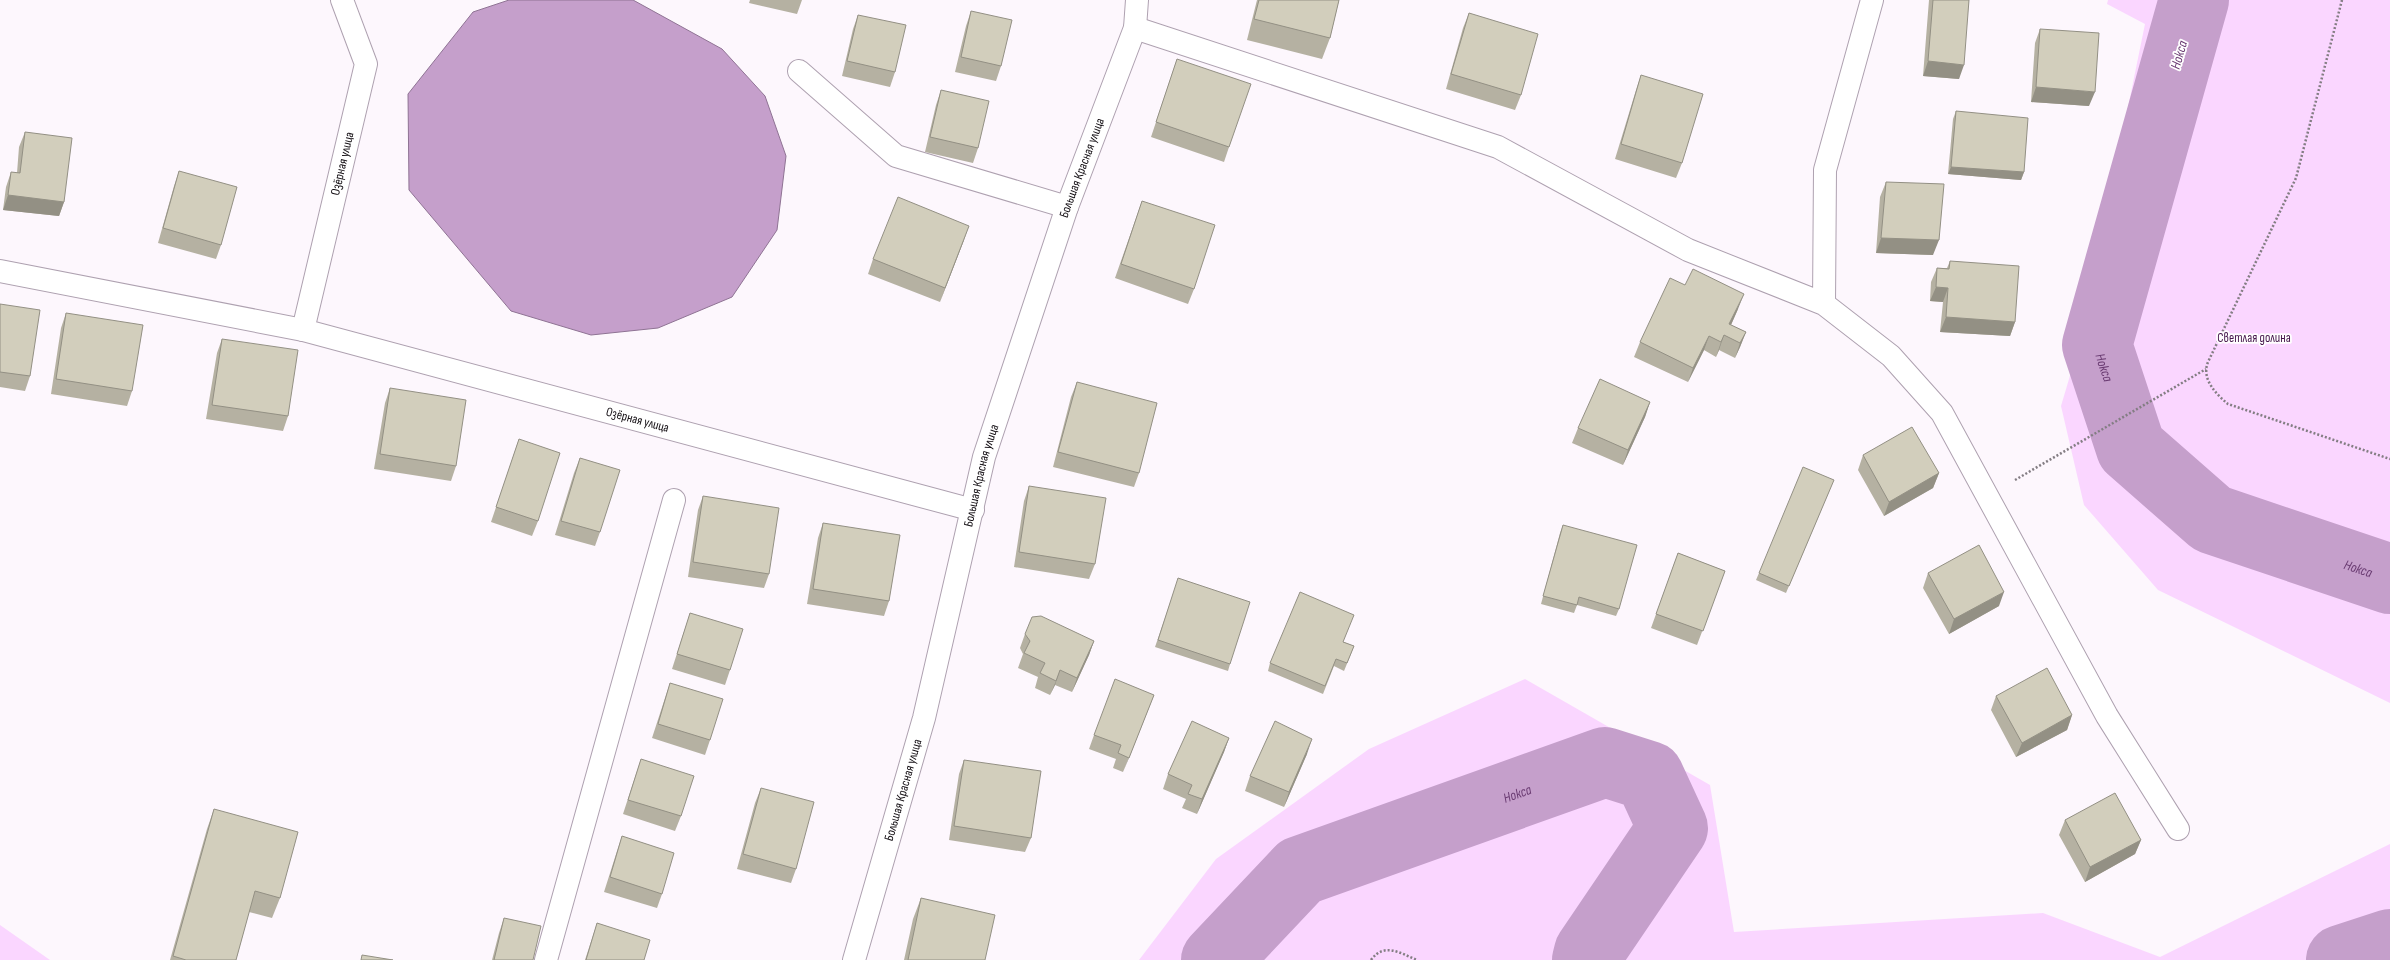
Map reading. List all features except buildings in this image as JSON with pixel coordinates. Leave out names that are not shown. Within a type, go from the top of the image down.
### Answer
[{"type":"street","name":"Озёрная улица","points":[[303,330],[366,64],[342,0]]},
{"type":"street","name":"Большая Красная улица","points":[[854,960],[924,718],[984,457],[1067,207],[1135,28],[1137,0]]},
{"type":"street","points":[[1824,304],[1825,170],[1872,0]]},
{"type":"street","points":[[1135,28],[1498,147],[1688,250],[1824,304],[1891,356],[1942,413],[2107,716],[2178,829]]},
{"type":"street","points":[[799,70],[896,156],[1067,207]]},
{"type":"street","name":"Озёрная улица","points":[[0,272],[303,330],[973,510]]},
{"type":"street","points":[[546,960],[674,500]]},
{"type":"path","points":[[2020,477],[2206,369],[2296,178],[2342,0]]},
{"type":"path","points":[[2206,369],[2213,389],[2228,404],[2390,459]]},
{"type":"path","points":[[1371,960],[1380,952],[1388,949],[1417,960]]},
{"type":"green space","name":"Светлая долина","points":[[2108,0],[2390,0],[2390,703],[2158,590],[2084,505],[2061,406],[2080,342],[2145,24],[2107,4]]},
{"type":"green space","points":[[1525,679],[1710,785],[1734,932],[2043,913],[2160,957],[2390,844],[2390,960],[1139,960],[1216,859],[1369,749]]},
{"type":"green space","points":[[0,925],[50,960],[0,960]]},
{"type":"shaded area","points":[[509,0],[633,0],[722,49],[765,96],[786,156],[777,230],[732,297],[658,328],[591,335],[511,311],[409,190],[408,94],[473,12]]},
{"type":"waterway","name":"Нокса","points":[[2194,0],[2097,345],[2131,448],[2212,519],[2390,579]]},
{"type":"waterway","name":"Нокса","points":[[1216,960],[1300,871],[1605,762],[1649,776],[1673,828],[1589,952],[1587,960]]},
{"type":"waterway","name":"Нокса","points":[[2341,960],[2390,944]]}]
